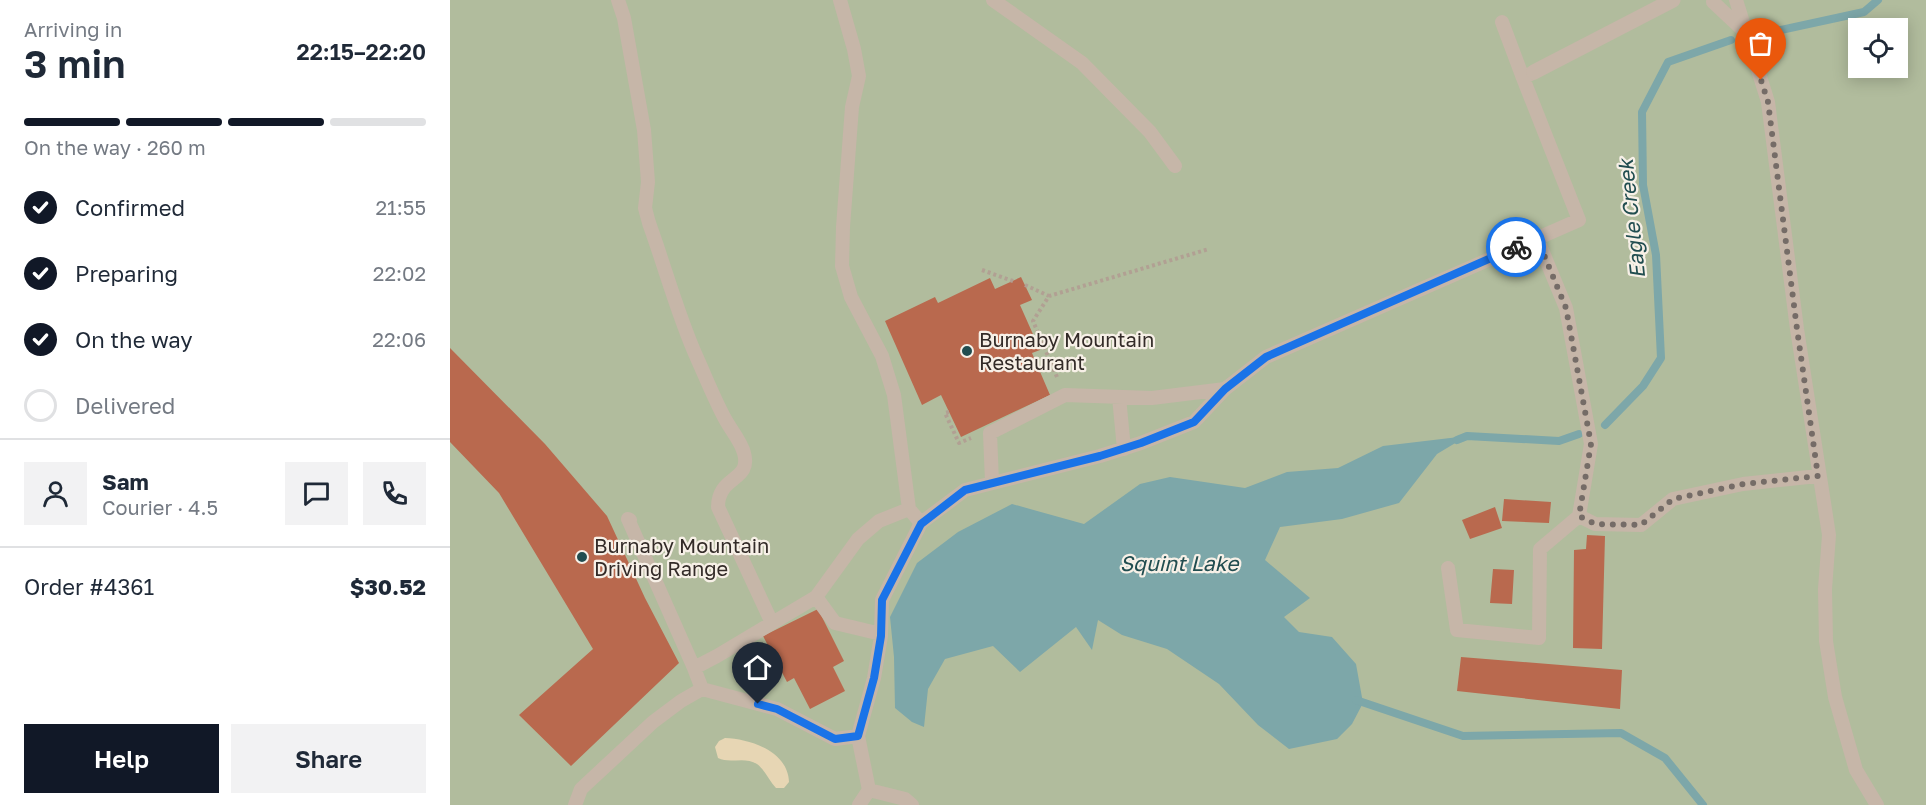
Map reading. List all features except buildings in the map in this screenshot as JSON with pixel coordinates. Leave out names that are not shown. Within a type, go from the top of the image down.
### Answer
[{"type":"street","points":[[1528,75],[1673,0]]},
{"type":"lane","points":[[618,0],[624,18],[644,130],[648,182],[645,208],[649,223],[695,354],[724,417],[744,453],[745,466],[738,477],[725,485],[718,496],[718,507],[772,623]]},
{"type":"lane","points":[[840,0],[859,76],[851,117],[842,266],[850,297],[882,356],[894,395],[909,508],[921,524]]},
{"type":"lane","points":[[993,0],[1082,63],[1150,132],[1175,166]]},
{"type":"lane","points":[[1736,0],[1768,102],[1818,476],[1829,535],[1825,589],[1826,641],[1835,697],[1857,770],[1877,805]]},
{"type":"lane","points":[[1713,2],[1748,35]]},
{"type":"lane","points":[[871,790],[858,736],[874,678],[881,634],[882,600],[921,524],[965,490],[1124,449],[1194,422],[1225,389],[1266,357],[1578,220],[1528,75],[1502,22]]},
{"type":"lane","points":[[1448,568],[1458,630],[1539,638],[1540,549],[1579,516],[1591,444],[1566,308],[1537,238]]},
{"type":"lane","points":[[992,482],[990,433],[1065,395],[1152,398],[1225,389]]},
{"type":"lane","points":[[1119,397],[1124,449]]},
{"type":"lane","points":[[1579,516],[1595,524],[1641,525],[1673,499],[1743,484],[1818,476]]},
{"type":"lane","points":[[694,668],[816,597],[858,539],[879,521],[909,508]]},
{"type":"lane","points":[[630,520],[628,519],[702,689]]},
{"type":"lane","points":[[816,597],[835,623],[881,634]]},
{"type":"lane","points":[[574,802],[581,789],[653,722],[702,689],[777,709],[835,739],[858,736]]},
{"type":"lane","points":[[871,790],[908,802]]},
{"type":"lane","points":[[859,805],[871,790]]},
{"type":"path","points":[[1065,395],[1033,321],[1050,296],[1209,249]]},
{"type":"path","points":[[982,270],[1013,281]]},
{"type":"path","points":[[1025,285],[1050,296]]},
{"type":"path","points":[[950,412],[945,413],[959,443],[988,431],[990,433]]},
{"type":"green space","points":[[450,0],[1926,0],[1926,805],[450,805]]},
{"type":"sand","points":[[725,738],[756,744],[775,755],[787,771],[789,782],[784,788],[776,788],[757,764],[718,758],[715,747]]},
{"type":"water","name":"Squint Lake","points":[[1467,436],[1437,454],[1399,503],[1342,519],[1280,527],[1265,560],[1310,598],[1284,617],[1299,632],[1332,637],[1356,664],[1363,703],[1352,724],[1337,739],[1289,749],[1258,725],[1219,684],[1167,649],[1122,635],[1098,620],[1092,650],[1076,627],[1020,672],[993,646],[945,659],[928,689],[924,727],[912,722],[895,708],[890,617],[917,563],[958,532],[1012,504],[1084,524],[1140,484],[1170,477],[1245,488],[1287,472],[1338,468],[1383,446]]},
{"type":"waterway","name":"Eagle Creek","points":[[1767,33],[1864,12],[1878,0]]},
{"type":"waterway","name":"Eagle Creek","points":[[1605,425],[1643,386],[1661,358],[1656,255],[1643,185],[1642,112],[1668,62],[1731,40]]},
{"type":"waterway","name":"Eagle Creek","points":[[1457,440],[1467,436],[1559,441],[1579,434]]},
{"type":"waterway","points":[[1356,700],[1463,736],[1621,733],[1665,758],[1703,805]]},
{"type":"way so far","points":[[1516,247],[1537,238],[1566,308],[1591,444],[1579,516],[1595,524],[1641,525],[1673,499],[1743,484],[1818,476],[1768,102],[1761,80]]},
{"type":"place","name":"Burnaby Mountain Restaurant","points":[[967,351]]},
{"type":"place","name":"Burnaby Mountain Driving Range","points":[[582,557]]},
{"type":"route","points":[[758,704],[777,709],[835,739],[858,736],[874,678],[881,636],[882,600],[921,524],[965,490],[1100,456],[1194,422],[1225,389],[1266,357],[1516,247]]}]
